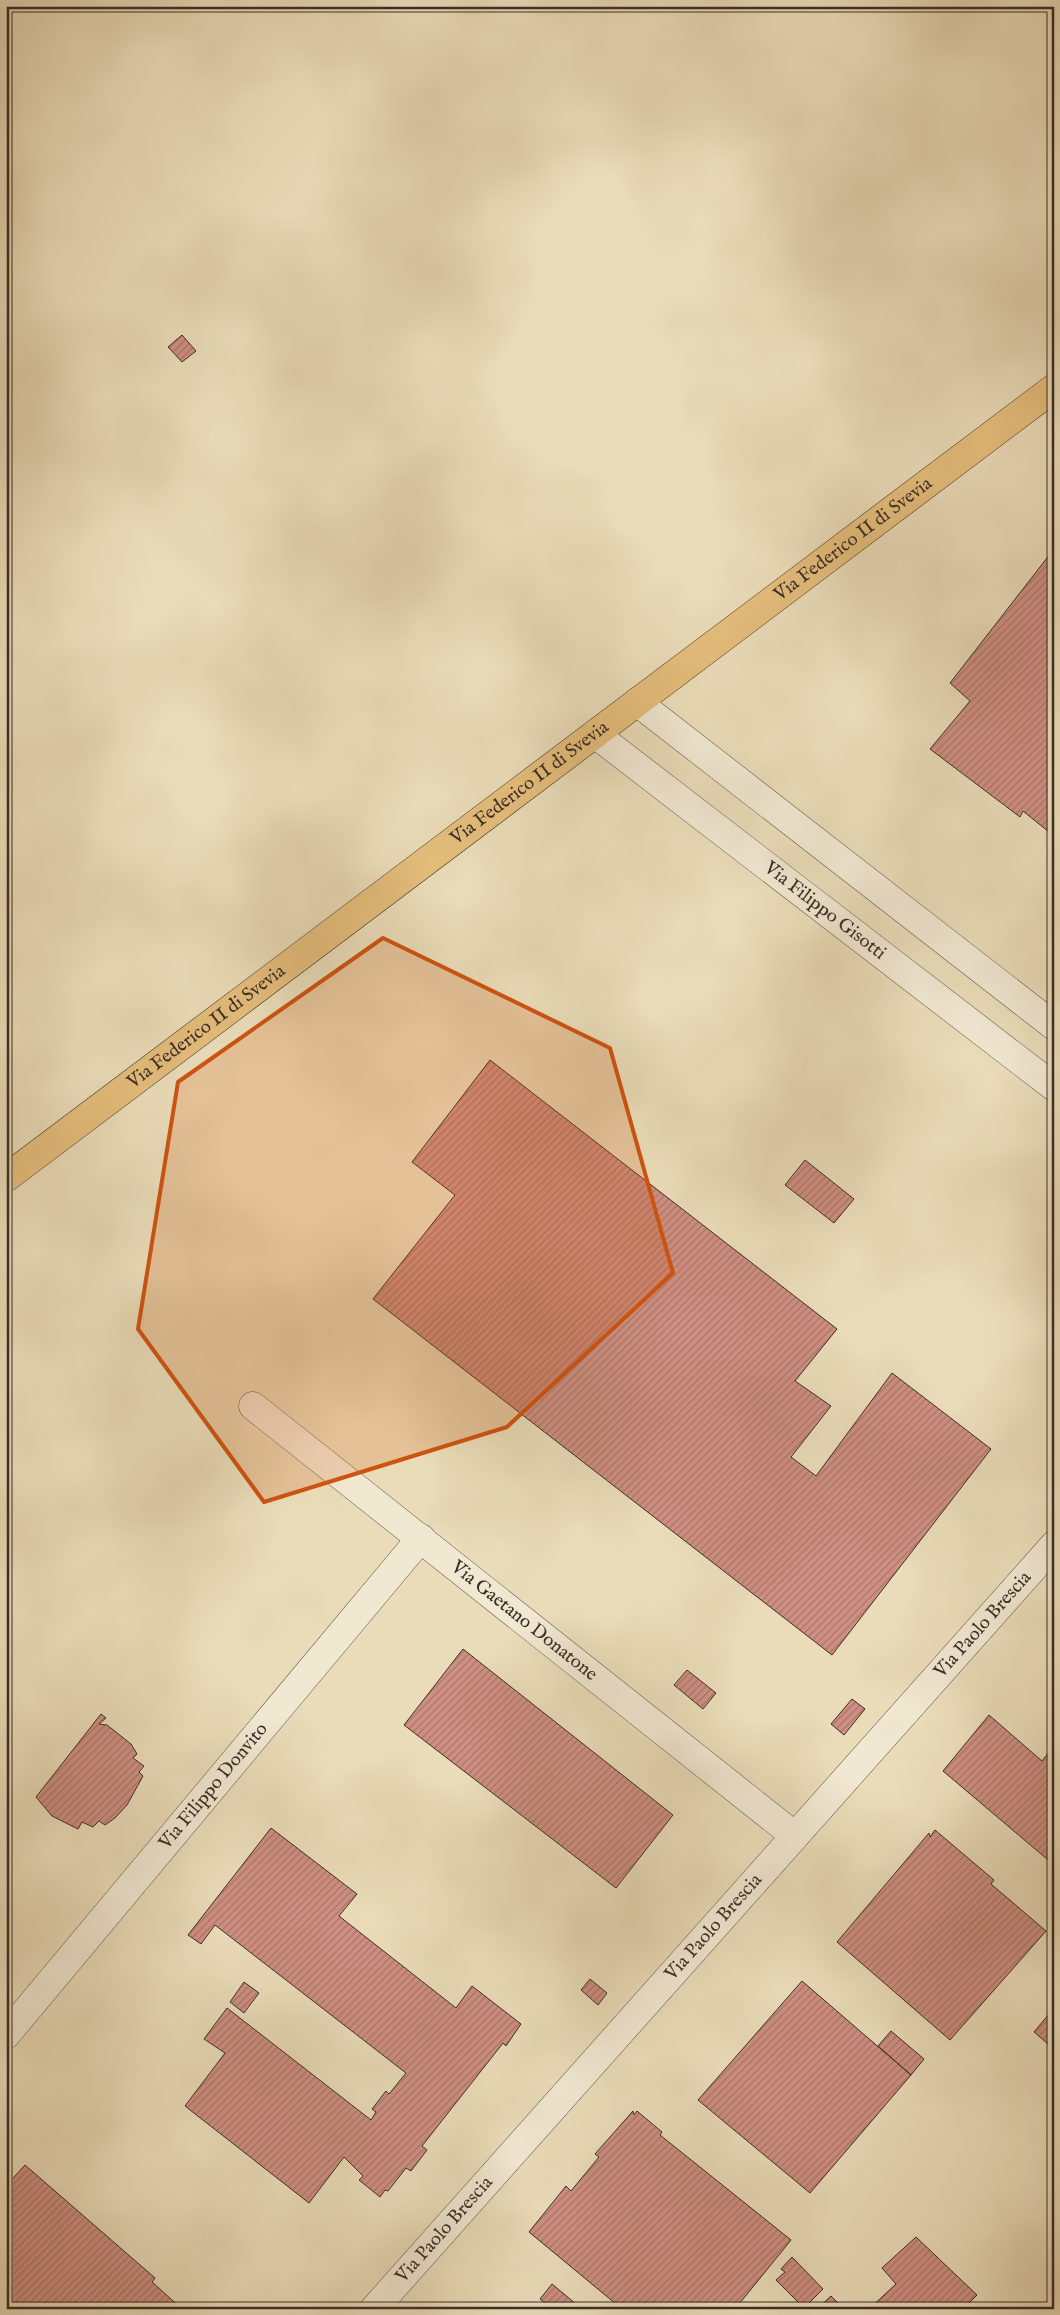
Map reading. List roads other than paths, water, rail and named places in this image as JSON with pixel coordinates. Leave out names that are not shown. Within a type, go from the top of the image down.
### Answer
[{"type":"main road","name":"Via Federico II di Svevia","points":[[6,1178],[1054,388]]},
{"type":"street","points":[[637,702],[1054,1026]]},
{"type":"street","name":"Via Filippo Gisotti","points":[[595,734],[1054,1087]]},
{"type":"street","name":"Via Gaetano Donatone","points":[[254,1406],[795,1836]]},
{"type":"street","name":"Via Filippo Donvito","points":[[6,2035],[421,1538]]},
{"type":"street","name":"Via Paolo Brescia","points":[[374,2309],[1054,1545]]}]
